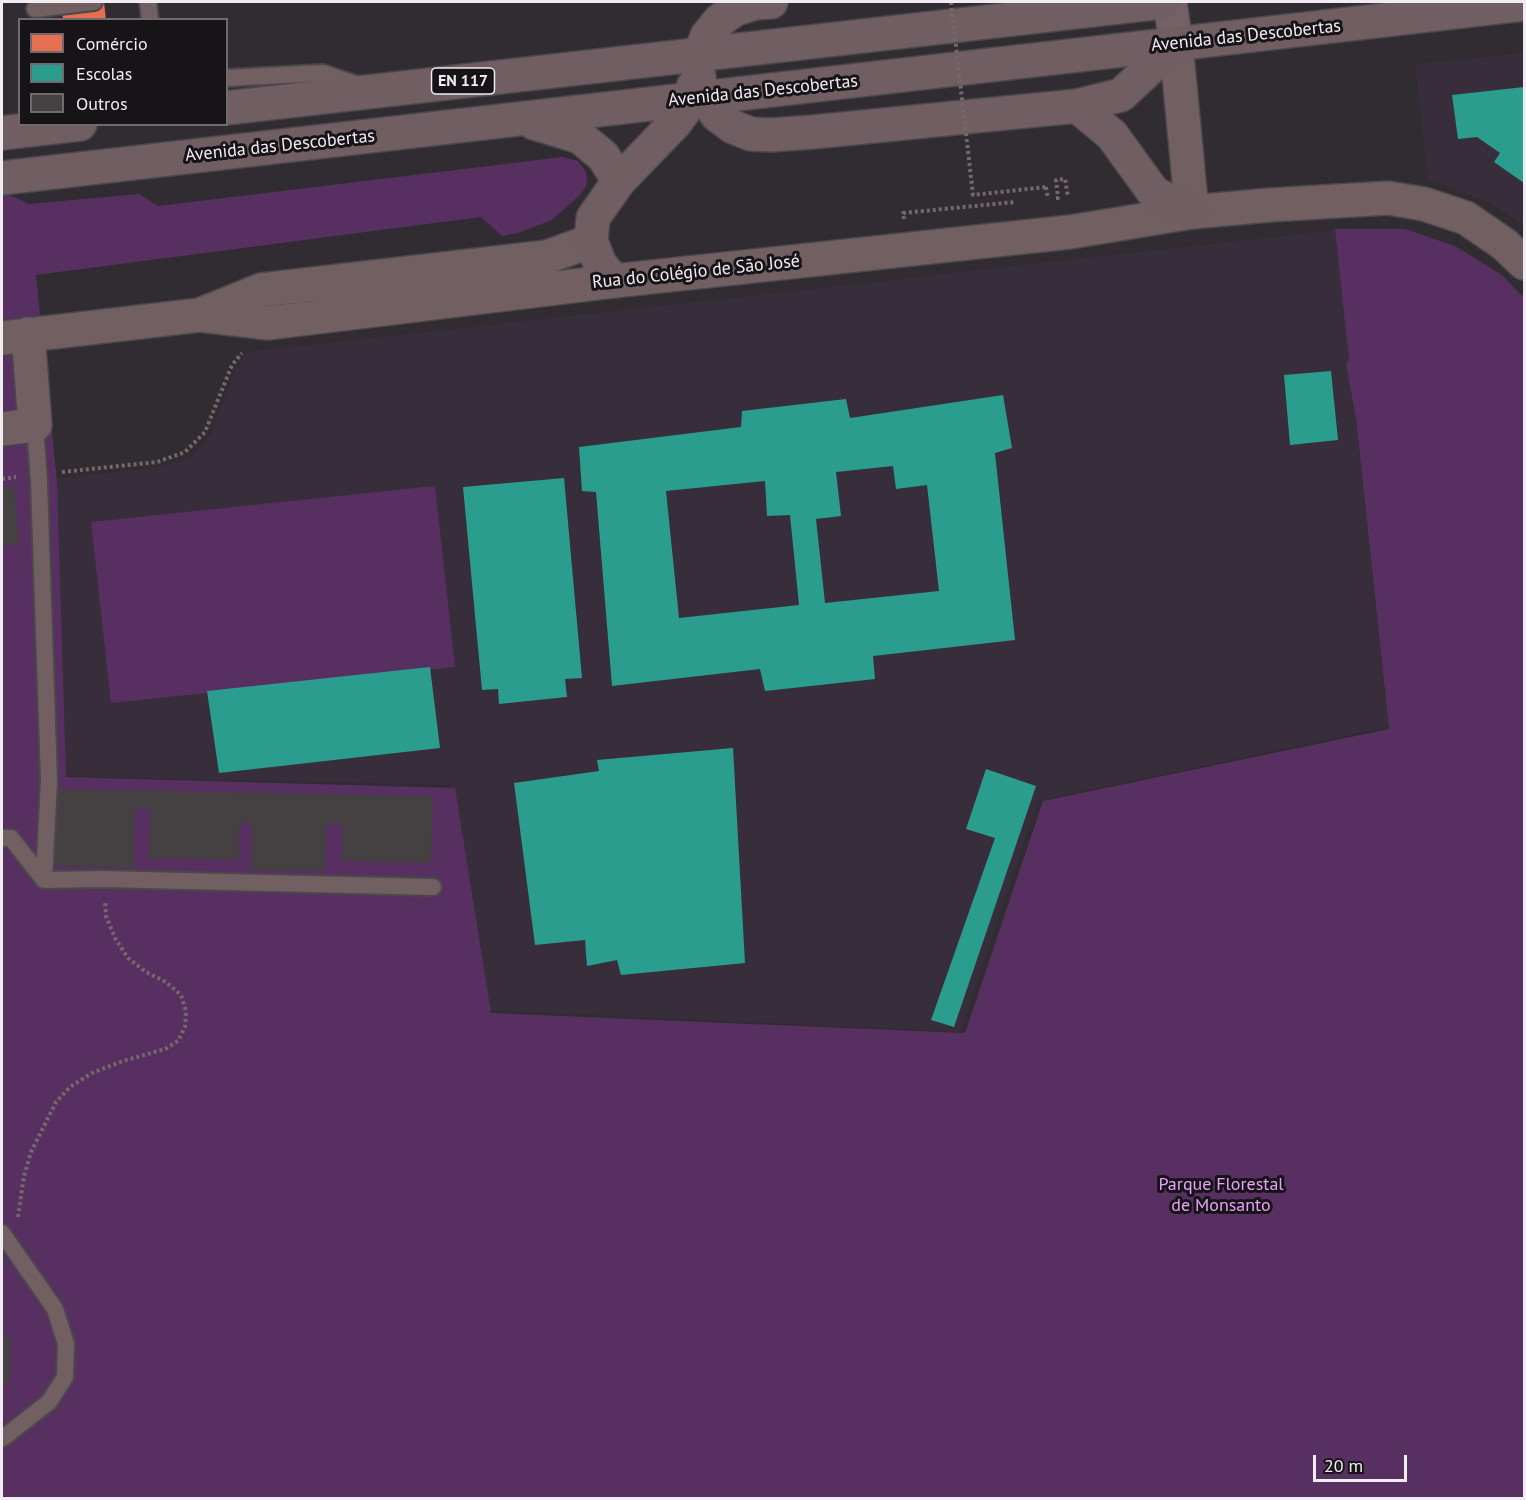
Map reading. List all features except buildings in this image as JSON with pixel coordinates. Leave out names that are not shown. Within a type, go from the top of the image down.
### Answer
[{"type":"main road","points":[[614,281],[600,264],[591,241],[593,218],[619,181],[684,111],[698,80],[707,36],[720,20],[736,9],[755,3],[771,2]]},
{"type":"main road","name":"Avenida das Descobertas","points":[[2,178],[521,119],[1046,8],[1163,2]]},
{"type":"main road","points":[[698,80],[717,115],[733,127],[751,134],[771,135],[1077,106],[1121,95],[1176,44],[1170,2]]},
{"type":"main road","name":"Avenida das Descobertas","points":[[228,108],[376,91],[698,80],[1176,44],[1524,4]]},
{"type":"main road","points":[[1077,106],[1112,135],[1154,193],[1192,212]]},
{"type":"main road","points":[[521,119],[580,137],[603,156],[619,181]]},
{"type":"main road","points":[[2,133],[63,126]]},
{"type":"street","points":[[1176,44],[1192,212]]},
{"type":"street","name":"Rua do Colégio de São José","points":[[15,336],[200,315],[268,323],[614,281],[1070,232],[1192,212],[1388,198],[1424,204],[1466,218],[1504,244],[1524,263]]},
{"type":"street","name":"Rua do Colégio de São José","points":[[200,315],[261,290],[547,257],[591,241]]},
{"type":"street","points":[[2,429],[35,425],[15,336]]},
{"type":"lane","points":[[34,10],[94,2]]},
{"type":"lane","points":[[148,2],[150,18]]},
{"type":"lane","points":[[228,78],[322,73],[376,91]]},
{"type":"lane","points":[[2,133],[18,115]]},
{"type":"lane","points":[[35,425],[49,780],[44,879]]},
{"type":"lane","points":[[2,838],[11,837],[44,879]]},
{"type":"lane","points":[[44,879],[433,887]]},
{"type":"lane","points":[[2,1233],[55,1310],[66,1344],[65,1377],[49,1402],[3,1438]]},
{"type":"path","points":[[951,2],[973,195],[1047,187],[1048,199],[1058,198],[1056,180],[1065,179],[1068,197]]},
{"type":"path","points":[[38,475],[157,462],[185,452],[205,432],[232,365],[246,348]]},
{"type":"path","points":[[14,1250],[24,1176],[31,1152],[56,1102],[70,1087],[92,1073],[123,1060],[165,1049],[178,1041],[185,1028],[186,1011],[181,995],[166,982],[146,972],[128,958],[115,939],[106,916],[103,879]]},
{"type":"shaded area","points":[[1524,53],[1524,226],[1492,204],[1428,179],[1415,64]]},
{"type":"shaded area","points":[[1336,230],[1388,727],[1037,801],[961,1032],[487,1010],[450,785],[62,776],[56,479],[161,467],[192,456],[212,433],[237,366],[249,352]]},
{"type":"green space","name":"Parque Florestal de Monsanto","points":[[563,157],[578,161],[586,172],[587,184],[580,195],[552,220],[518,233],[502,236],[481,217],[36,275],[57,481],[66,777],[455,788],[491,1013],[965,1033],[1043,801],[1389,729],[1356,418],[1346,364],[1349,359],[1335,229],[1405,229],[1455,246],[1502,275],[1524,298],[1524,1498],[2,1498],[2,191],[29,204],[139,194],[158,206]]},
{"type":"green space","points":[[435,486],[455,667],[111,703],[91,522]]}]
